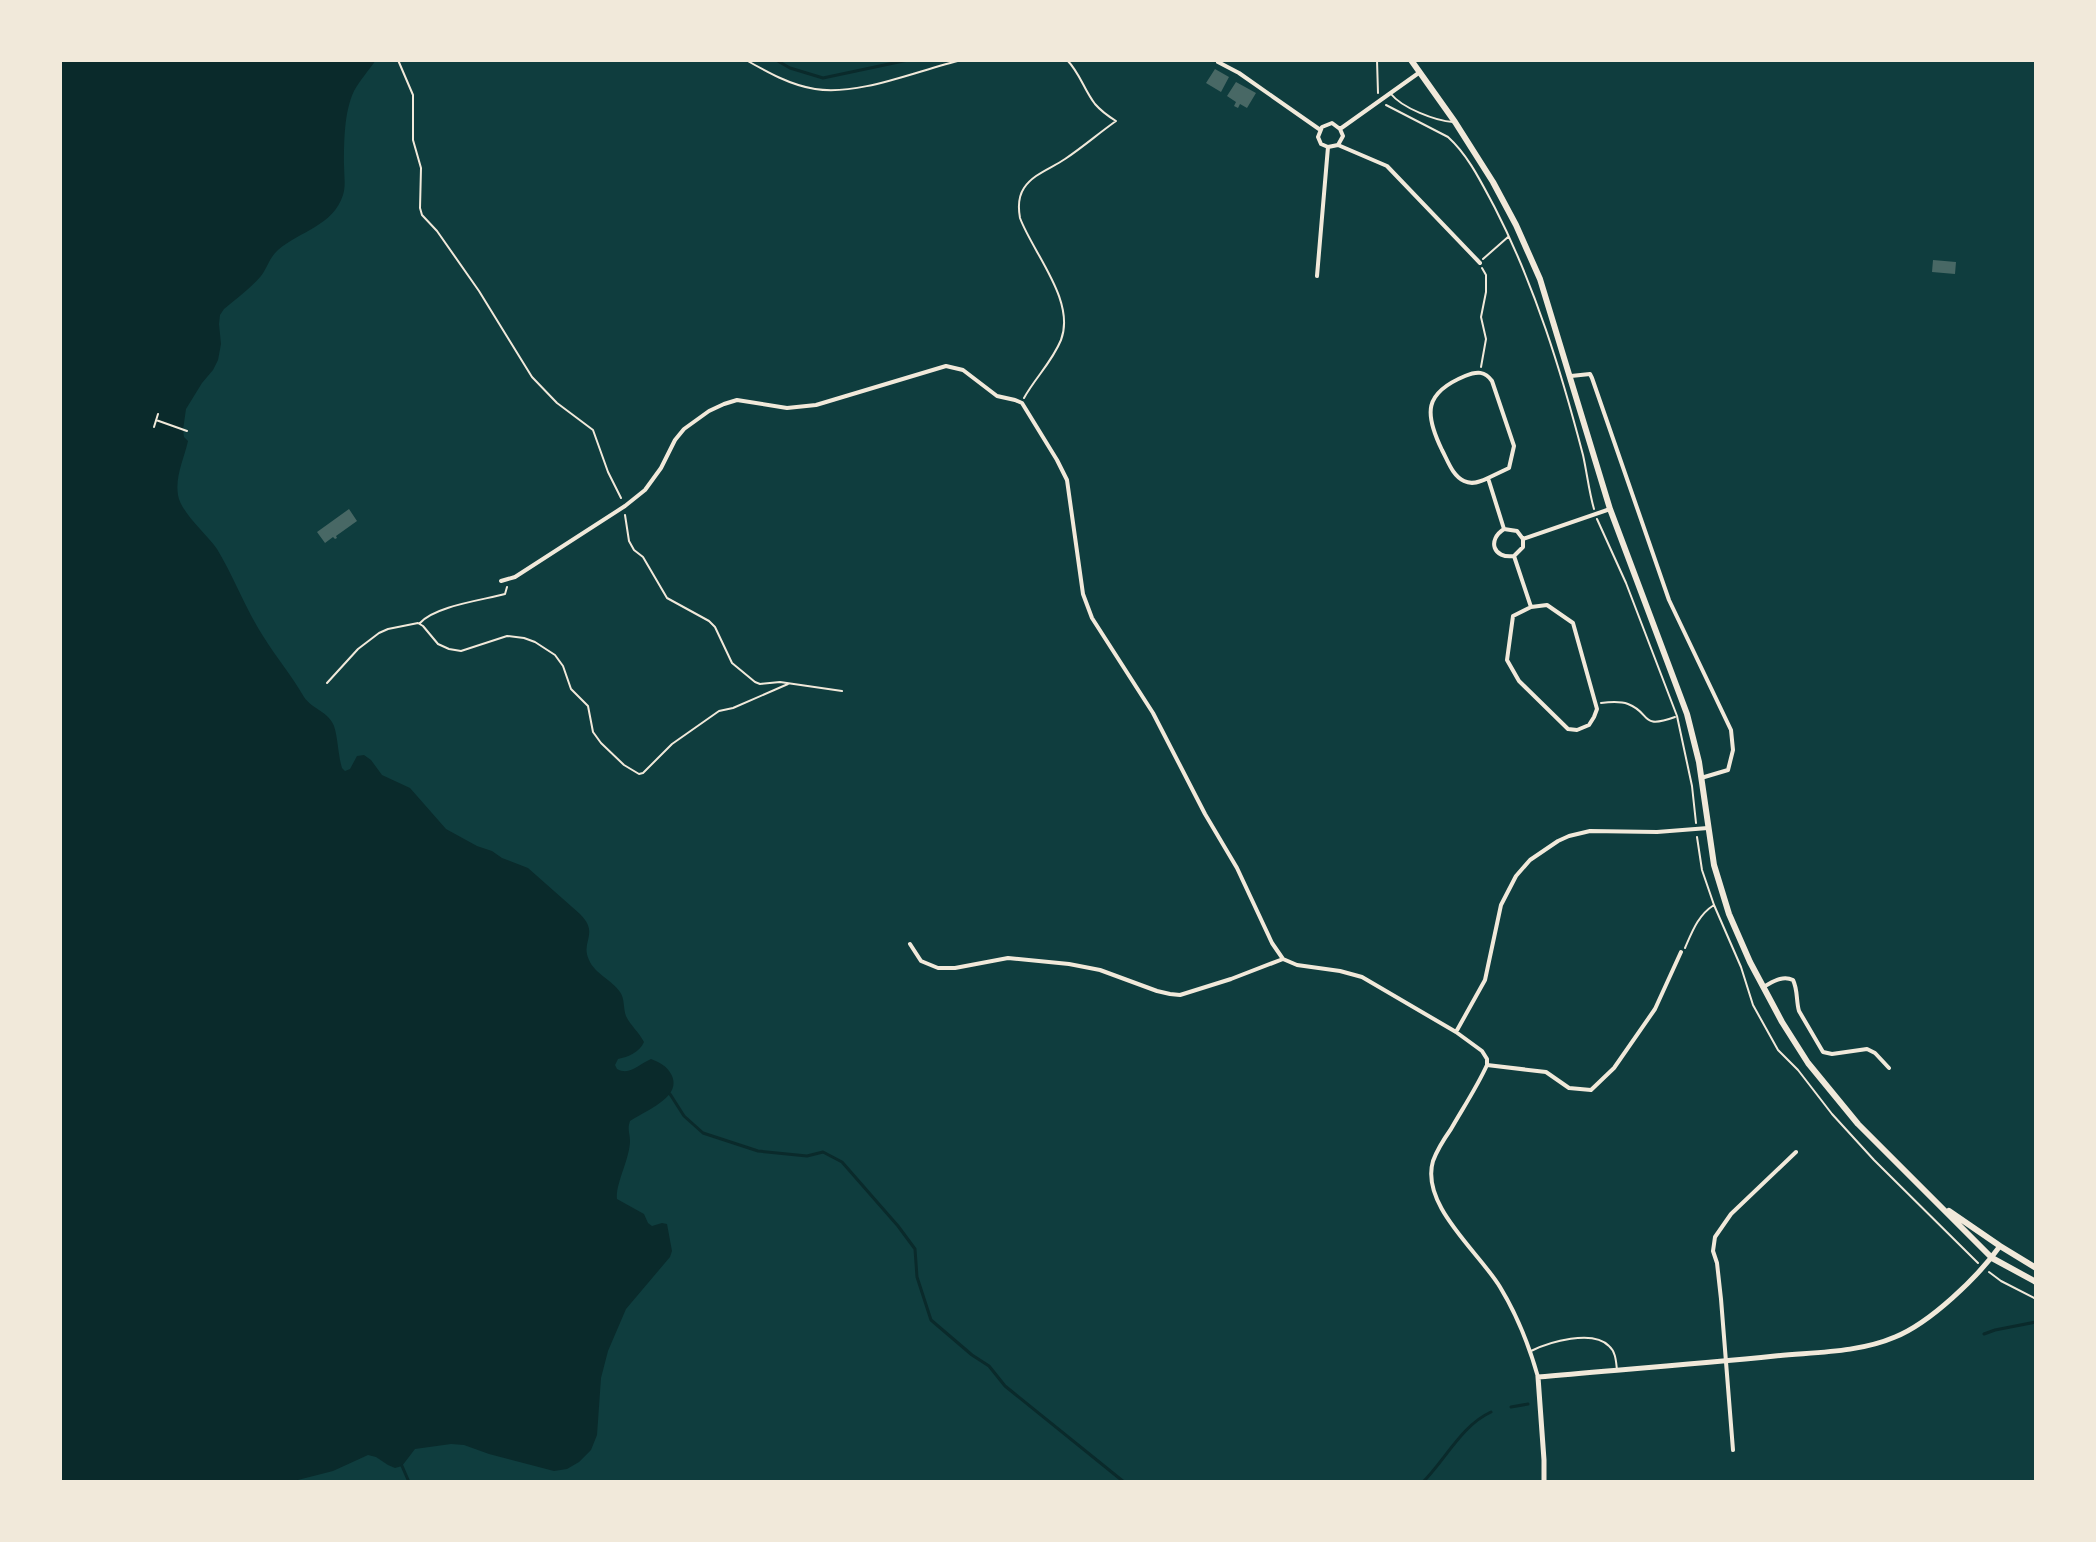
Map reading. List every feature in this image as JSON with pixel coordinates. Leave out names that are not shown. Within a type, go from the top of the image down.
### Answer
[{"type":"main road","points":[[1411,60],[1493,182],[1529,252],[1548,303],[1610,509],[1687,714],[1701,778],[1714,865],[1729,914],[1763,987],[1794,1042],[1835,1097],[1886,1153],[1992,1258],[2036,1282]]},
{"type":"main road","points":[[1943,1207],[2036,1268]]},
{"type":"street","points":[[1218,62],[1320,129]]},
{"type":"street","points":[[1340,129],[1420,72]]},
{"type":"street","points":[[1338,145],[1343,136],[1340,129],[1332,123],[1320,129],[1319,141],[1328,147],[1338,145],[1387,166],[1480,263]]},
{"type":"street","points":[[1317,276],[1328,147]]},
{"type":"street","points":[[501,581],[515,577],[625,506],[653,480],[684,429],[709,411],[737,400],[787,408],[816,405],[946,366],[963,370],[997,396],[1022,403],[1067,480],[1087,606],[1101,634],[1153,713],[1283,959],[1297,965],[1356,975],[1456,1032],[1482,1051],[1487,1059],[1487,1065],[1438,1150],[1431,1185],[1439,1207],[1498,1283],[1531,1351],[1538,1377],[1544,1482]]},
{"type":"street","points":[[1480,372],[1492,381],[1514,449],[1509,468],[1488,478],[1472,483],[1455,474],[1429,416],[1440,390],[1469,374],[1480,372]]},
{"type":"street","points":[[1571,376],[1581,373],[1590,374],[1592,378],[1669,600],[1731,730],[1733,750],[1728,770],[1701,778]]},
{"type":"street","points":[[1488,478],[1504,529]]},
{"type":"street","points":[[1523,539],[1610,509]]},
{"type":"street","points":[[1504,529],[1517,531],[1523,539],[1523,547],[1514,556],[1500,555],[1495,548],[1497,534],[1504,529]]},
{"type":"street","points":[[1514,556],[1531,607]]},
{"type":"street","points":[[1547,605],[1573,623],[1596,703],[1596,712],[1589,725],[1577,730],[1568,729],[1513,673],[1507,660],[1512,620],[1519,611],[1531,607],[1547,605]]},
{"type":"street","points":[[1456,1032],[1485,980],[1501,905],[1516,876],[1530,860],[1558,841],[1590,831],[1657,832],[1708,828]]},
{"type":"street","points":[[910,944],[921,961],[938,968],[955,968],[1008,958],[1069,964],[1100,970],[1157,991],[1180,995],[1283,959]]},
{"type":"street","points":[[1487,1065],[1546,1072],[1569,1088],[1591,1090],[1614,1068],[1655,1009],[1681,952]]},
{"type":"street","points":[[1763,987],[1784,978],[1793,980],[1799,1011],[1823,1052],[1872,1050],[1889,1068]]},
{"type":"street","points":[[1733,1450],[1720,1282],[1713,1251],[1715,1237],[1731,1214],[1796,1152]]},
{"type":"street","points":[[1538,1377],[1873,1345],[1898,1336],[1935,1312],[1992,1258],[2000,1246]]},
{"type":"lane","points":[[1391,93],[1397,102],[1443,121],[1455,122]]},
{"type":"lane","points":[[1531,1351],[1555,1342],[1593,1338],[1603,1341],[1613,1351],[1617,1371]]},
{"type":"path","points":[[398,60],[413,95],[413,140],[421,168],[422,215],[479,291],[532,377],[557,403],[593,430],[608,472],[625,506],[629,541],[643,557],[667,598],[709,621],[732,663],[755,682],[789,683],[842,691]]},
{"type":"path","points":[[746,60],[802,86],[832,90],[899,79],[962,60]]},
{"type":"path","points":[[1022,403],[1054,354],[1063,333],[1064,321],[1053,283],[1024,230],[1018,208],[1020,197],[1036,176],[1071,155],[1116,121],[1093,102],[1078,71],[1067,60]]},
{"type":"path","points":[[1377,60],[1377,91],[1387,107],[1437,131],[1457,145],[1509,236],[1543,320],[1583,455],[1592,504]]},
{"type":"path","points":[[1480,372],[1486,339],[1481,317],[1486,275],[1480,263],[1509,236]]},
{"type":"path","points":[[154,427],[158,414]]},
{"type":"path","points":[[156,420],[187,431]]},
{"type":"path","points":[[1599,522],[1677,716],[1696,819]]},
{"type":"path","points":[[327,683],[358,649],[379,633],[418,624],[441,611],[505,594]]},
{"type":"path","points":[[418,624],[438,644],[449,649],[471,649],[507,636],[524,638],[547,649],[563,666],[571,689],[588,706],[593,732],[624,765],[639,774],[672,744],[719,711],[733,708],[789,683]]},
{"type":"path","points":[[1596,703],[1625,703],[1654,722],[1677,716]]},
{"type":"path","points":[[1681,952],[1697,922],[1714,905]]},
{"type":"path","points":[[2001,1281],[2036,1299]]},
{"type":"water","points":[[60,60],[376,60],[354,91],[348,108],[344,188],[338,205],[324,221],[278,250],[257,280],[220,315],[218,360],[186,409],[183,430],[188,441],[177,488],[180,502],[217,549],[268,644],[304,697],[332,721],[342,768],[345,771],[350,769],[357,756],[364,755],[382,775],[410,788],[446,829],[528,868],[580,914],[589,927],[589,960],[620,992],[626,1016],[644,1042],[633,1054],[618,1059],[617,1069],[630,1070],[651,1059],[671,1074],[674,1082],[667,1096],[630,1121],[629,1148],[617,1199],[644,1214],[652,1226],[667,1224],[672,1251],[626,1309],[608,1351],[601,1378],[597,1435],[591,1450],[567,1469],[554,1471],[451,1444],[415,1449],[402,1466],[395,1468],[368,1455],[333,1471],[290,1482],[60,1482]]},
{"type":"building","points":[[1215,69],[1229,77],[1221,92],[1206,83]]},
{"type":"building","points":[[1236,82],[1256,93],[1247,108],[1240,104],[1238,108],[1234,106],[1236,102],[1227,96]]},
{"type":"building","points":[[1933,260],[1956,262],[1955,274],[1932,272]]},
{"type":"building","points":[[349,509],[357,521],[337,538],[333,537],[325,543],[317,532]]},
{"type":"waterway","points":[[776,60],[790,68],[823,78],[908,60]]},
{"type":"waterway","points":[[670,1094],[684,1116],[703,1133],[758,1151],[807,1156],[823,1152],[842,1162],[915,1249],[917,1277],[931,1320],[989,1366],[1005,1386],[1124,1482]]},
{"type":"waterway","points":[[1984,1334],[2036,1322]]},
{"type":"waterway","points":[[1511,1407],[1528,1404]]},
{"type":"waterway","points":[[1423,1482],[1471,1425],[1491,1412]]},
{"type":"waterway","points":[[402,1466],[409,1482]]}]
